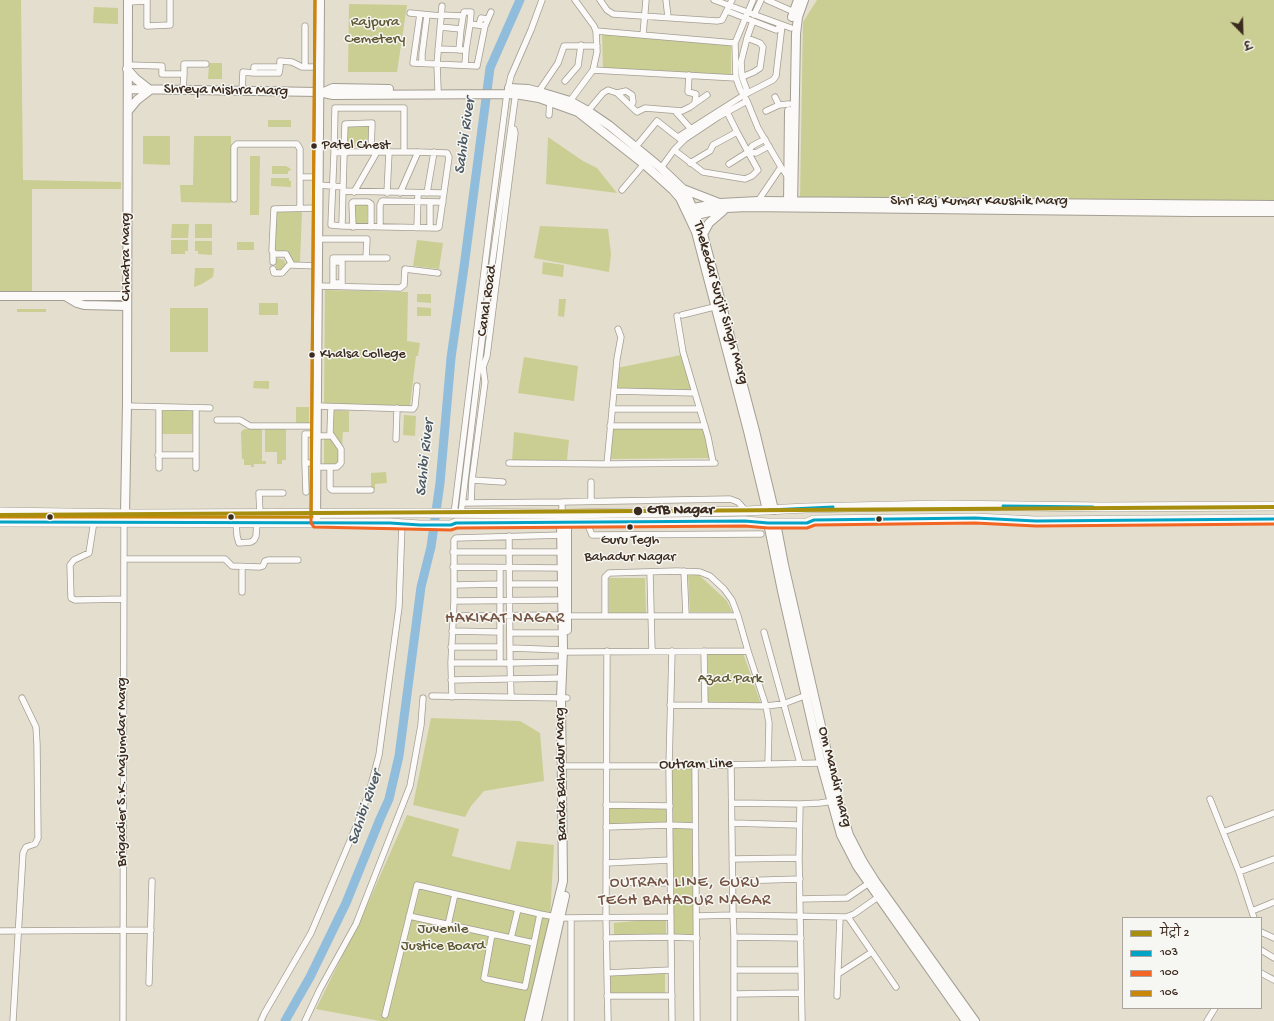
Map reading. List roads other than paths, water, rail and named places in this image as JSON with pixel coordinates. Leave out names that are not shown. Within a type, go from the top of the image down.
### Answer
[{"type":"main road","points":[[316,518],[416,525],[452,525],[456,523],[563,520],[806,508],[889,506],[1274,506]]},
{"type":"main road","points":[[993,506],[993,519]]},
{"type":"main road","points":[[0,512],[21,517],[94,521],[125,518],[236,523],[258,518]]},
{"type":"main road","points":[[416,513],[416,525]]},
{"type":"main road","points":[[0,522],[21,517],[316,518],[416,513],[563,520],[587,523],[745,521],[807,523],[814,520],[975,518],[1036,521],[1274,519]]},
{"type":"street","points":[[128,1],[147,1],[147,26],[170,25],[170,0]]},
{"type":"street","points":[[316,518],[318,208],[322,92],[320,67],[320,0]]},
{"type":"street","points":[[455,514],[505,91],[542,0]]},
{"type":"street","points":[[570,102],[593,70],[597,52],[596,31],[594,26],[575,0]]},
{"type":"street","points":[[600,0],[607,10],[613,14],[720,21],[722,20],[732,0]]},
{"type":"street","points":[[643,35],[646,16],[646,0]]},
{"type":"street","points":[[666,0],[668,17]]},
{"type":"street","points":[[714,0],[728,8],[777,30],[781,25]]},
{"type":"street","points":[[739,77],[754,0]]},
{"type":"street","points":[[760,0],[735,43],[739,77],[758,128],[781,167],[790,179]]},
{"type":"street","points":[[767,0],[794,12]]},
{"type":"street","points":[[790,205],[789,104],[791,28],[798,0]]},
{"type":"street","points":[[790,179],[796,34],[798,17],[804,0]]},
{"type":"street","name":"Chhatra Marg","points":[[125,518],[127,406],[128,1]]},
{"type":"street","points":[[438,90],[437,64],[442,6]]},
{"type":"street","points":[[459,50],[464,12],[471,12],[465,65]]},
{"type":"street","points":[[420,14],[413,63],[477,66],[482,25],[491,12]]},
{"type":"street","points":[[410,13],[441,16],[463,16]]},
{"type":"street","points":[[422,63],[426,15]]},
{"type":"street","points":[[470,24],[482,25]]},
{"type":"street","points":[[781,25],[791,28]]},
{"type":"street","points":[[678,137],[746,94],[771,82],[775,78],[781,25]]},
{"type":"street","points":[[305,26],[305,67]]},
{"type":"street","points":[[440,27],[461,29]]},
{"type":"street","points":[[596,31],[735,43]]},
{"type":"street","points":[[593,70],[739,77],[754,72],[760,68],[763,47],[760,43],[747,38]]},
{"type":"street","points":[[565,81],[578,66],[580,45]]},
{"type":"street","points":[[539,91],[558,63],[564,46],[597,46]]},
{"type":"street","points":[[438,49],[466,50]]},
{"type":"street","points":[[242,91],[242,72],[279,73],[280,61],[292,62],[302,67],[320,67]]},
{"type":"street","points":[[183,90],[184,64],[206,64]]},
{"type":"street","points":[[127,67],[162,66],[162,74],[184,74]]},
{"type":"street","points":[[127,67],[136,79],[150,90],[136,100],[128,111]]},
{"type":"street","points":[[689,75],[688,92],[696,94],[695,103]]},
{"type":"street","name":"Shreya Mishra Marg","points":[[322,92],[333,88],[469,92]]},
{"type":"street","name":"Shreya Mishra Marg","points":[[128,89],[322,92],[334,95],[469,92]]},
{"type":"street","name":"Thekedar Surjit Singh Marg","points":[[469,92],[517,91],[528,89],[539,91],[570,102],[588,111],[635,146],[661,168],[683,189],[719,306]]},
{"type":"street","points":[[588,111],[603,93],[611,90],[618,93],[637,112],[645,108],[682,111],[707,95]]},
{"type":"street","name":"Thekedar Surjit Singh Marg","points":[[517,91],[578,112],[644,164],[673,190],[691,212],[703,234],[748,431],[765,498],[770,510]]},
{"type":"street","name":"Canal Road","points":[[455,514],[463,503],[481,367],[486,315],[517,91]]},
{"type":"street","points":[[775,97],[779,104]]},
{"type":"street","points":[[661,168],[674,150],[683,141],[718,117],[747,101]]},
{"type":"street","points":[[549,115],[550,102]]},
{"type":"street","points":[[766,111],[779,104],[789,104]]},
{"type":"street","points":[[334,153],[446,152],[449,157],[440,225],[437,228],[352,227],[331,225],[335,108],[404,108],[404,152]]},
{"type":"street","points":[[675,111],[691,129]]},
{"type":"street","points":[[674,150],[703,172],[745,179],[752,176],[758,170],[727,112]]},
{"type":"street","points":[[635,146],[657,122],[683,141]]},
{"type":"street","points":[[343,226],[345,124],[372,123],[374,152],[354,192]]},
{"type":"street","points":[[471,503],[472,480],[485,382],[481,367],[487,356],[515,133],[514,129],[511,129]]},
{"type":"street","points":[[690,162],[710,151],[713,145],[737,132]]},
{"type":"street","points":[[729,164],[748,152],[752,146],[765,139]]},
{"type":"street","points":[[234,199],[234,147],[237,144],[296,144],[300,149],[300,208]]},
{"type":"street","points":[[748,152],[756,153],[769,146]]},
{"type":"street","points":[[380,227],[380,205],[385,193],[389,152]]},
{"type":"street","points":[[400,193],[418,152]]},
{"type":"street","points":[[427,193],[434,152]]},
{"type":"street","points":[[622,190],[644,164]]},
{"type":"street","points":[[758,201],[781,167]]},
{"type":"street","points":[[300,177],[319,181],[354,192],[444,193]]},
{"type":"street","points":[[683,189],[720,203]]},
{"type":"street","points":[[417,228],[418,193]]},
{"type":"street","points":[[382,201],[443,202]]},
{"type":"street","name":"Shri Raj Kumar Kaushik Marg","points":[[691,212],[720,203],[758,201],[790,205]]},
{"type":"street","points":[[352,227],[353,202],[370,202],[371,227]]},
{"type":"street","points":[[430,202],[430,228]]},
{"type":"street","name":"Shri Raj Kumar Kaushik Marg","points":[[691,212],[727,208],[790,205],[1134,207],[1274,205]]},
{"type":"street","name":"Shri Raj Kumar Kaushik Marg","points":[[1134,207],[1274,212]]},
{"type":"street","points":[[273,262],[274,209],[318,208]]},
{"type":"street","points":[[703,234],[709,223],[727,208]]},
{"type":"street","points":[[318,239],[367,239],[366,258]]},
{"type":"street","points":[[273,253],[286,254],[292,265],[318,266]]},
{"type":"street","points":[[333,284],[333,258],[387,258]]},
{"type":"street","points":[[318,286],[342,283],[342,262],[333,262]]},
{"type":"street","points":[[273,269],[276,274],[282,273],[291,263]]},
{"type":"street","points":[[333,284],[400,288],[404,285],[405,269],[438,273]]},
{"type":"street","points":[[0,296],[127,296]]},
{"type":"street","points":[[66,296],[77,303],[84,305],[127,306]]},
{"type":"street","points":[[509,463],[607,464],[714,462],[683,352],[680,315],[719,306]]},
{"type":"street","points":[[479,315],[492,316]]},
{"type":"street","points":[[607,464],[617,359],[621,337],[618,329]]},
{"type":"street","points":[[317,406],[411,409],[414,408],[417,386]]},
{"type":"street","points":[[614,391],[695,393]]},
{"type":"street","points":[[127,406],[159,408],[210,408]]},
{"type":"street","points":[[305,463],[339,467],[341,463],[341,449],[330,433],[331,407]]},
{"type":"street","points":[[159,408],[159,468]]},
{"type":"street","points":[[196,408],[196,468]]},
{"type":"street","points":[[396,439],[397,408]]},
{"type":"street","points":[[612,408],[700,409]]},
{"type":"street","points":[[216,420],[240,420],[250,426],[317,432],[332,436]]},
{"type":"street","points":[[610,426],[705,426]]},
{"type":"street","points":[[306,492],[305,434],[317,432]]},
{"type":"street","points":[[158,455],[196,455]]},
{"type":"street","points":[[330,467],[330,488],[332,490],[371,490]]},
{"type":"street","points":[[472,480],[503,482]]},
{"type":"street","points":[[591,482],[591,501]]},
{"type":"street","points":[[236,523],[239,543],[251,542],[254,540],[258,518],[259,493],[283,493]]},
{"type":"street","points":[[463,503],[730,499],[738,502],[746,511]]},
{"type":"street","points":[[562,502],[563,520]]},
{"type":"street","name":"Brigadier S.K. Majumdar Marg","points":[[123,1021],[125,518]]},
{"type":"street","name":"Banda Bahadur Marg","points":[[537,1021],[558,917],[563,875],[565,651],[563,520]]},
{"type":"street","points":[[94,521],[89,553],[74,560],[70,565],[71,598],[75,600],[124,599]]},
{"type":"street","points":[[739,533],[745,521]]},
{"type":"street","points":[[261,1021],[311,933],[356,827],[370,789],[379,755],[399,607],[402,523]]},
{"type":"street","points":[[587,523],[592,535],[762,534]]},
{"type":"street","name":"Om Mandir marg","points":[[772,523],[782,591],[807,695],[835,801],[841,835],[854,861],[869,883],[882,895]]},
{"type":"street","name":"Om Mandir marg","points":[[772,523],[784,565],[825,762]]},
{"type":"street","points":[[452,697],[451,647],[454,601],[454,540],[456,538],[564,535]]},
{"type":"street","name":"Banda Bahadur Marg","points":[[564,535],[561,552],[561,600],[564,616],[562,633],[565,651],[562,662],[564,698]]},
{"type":"street","points":[[510,536],[511,697]]},
{"type":"street","points":[[453,552],[561,552]]},
{"type":"street","points":[[124,559],[225,559],[231,566],[242,567],[261,567],[265,561],[268,560],[298,560]]},
{"type":"street","points":[[242,567],[242,592]]},
{"type":"street","points":[[453,568],[561,568]]},
{"type":"street","points":[[500,568],[500,663]]},
{"type":"street","points":[[605,616],[604,580],[606,574],[684,571],[700,572],[714,579],[732,600],[766,706],[769,723],[768,764]]},
{"type":"street","points":[[684,571],[686,616]]},
{"type":"street","points":[[650,572],[652,651]]},
{"type":"street","points":[[454,585],[500,584]]},
{"type":"street","points":[[510,584],[561,584]]},
{"type":"street","points":[[454,601],[561,600]]},
{"type":"street","points":[[453,616],[738,616]]},
{"type":"street","points":[[452,631],[500,632]]},
{"type":"street","points":[[764,632],[800,763]]},
{"type":"street","points":[[510,633],[562,633]]},
{"type":"street","points":[[451,647],[500,647]]},
{"type":"street","points":[[511,648],[565,651],[748,651]]},
{"type":"street","points":[[606,651],[606,938],[608,1021]]},
{"type":"street","points":[[672,651],[669,766],[672,1021]]},
{"type":"street","points":[[704,651],[705,705]]},
{"type":"street","points":[[451,663],[562,662]]},
{"type":"street","points":[[452,680],[562,678]]},
{"type":"street","points":[[670,705],[766,706],[783,704],[807,695]]},
{"type":"street","points":[[432,696],[564,698]]},
{"type":"street","points":[[13,1021],[22,853],[26,847],[35,844],[38,838],[36,727],[22,698]]},
{"type":"street","points":[[305,1021],[320,989],[356,924],[410,786],[414,774],[423,698]]},
{"type":"street","name":"Outram Line","points":[[565,766],[669,766],[825,762]]},
{"type":"street","points":[[695,765],[697,1021]]},
{"type":"street","points":[[731,765],[734,1021]]},
{"type":"street","points":[[1210,799],[1239,872],[1254,917]]},
{"type":"street","points":[[732,803],[800,804],[835,801]]},
{"type":"street","name":"Om Mandir marg","points":[[835,801],[849,835],[882,895],[933,968],[966,1021]]},
{"type":"street","points":[[606,804],[670,806]]},
{"type":"street","points":[[800,804],[799,858],[802,1021]]},
{"type":"street","points":[[1223,832],[1274,813]]},
{"type":"street","points":[[732,823],[799,825]]},
{"type":"street","points":[[606,827],[670,825],[696,826]]},
{"type":"street","points":[[732,859],[799,858]]},
{"type":"street","points":[[1239,872],[1274,859]]},
{"type":"street","points":[[606,863],[670,860]]},
{"type":"street","points":[[733,881],[800,879]]},
{"type":"street","points":[[149,983],[152,881]]},
{"type":"street","points":[[606,882],[670,883]]},
{"type":"street","points":[[800,899],[847,898],[869,883]]},
{"type":"street","points":[[385,1015],[417,885],[558,917],[671,918]]},
{"type":"street","points":[[448,925],[455,894]]},
{"type":"street","points":[[696,916],[733,915],[848,917],[882,895]]},
{"type":"street","points":[[1252,911],[1274,902]]},
{"type":"street","points":[[511,938],[518,909]]},
{"type":"street","points":[[492,934],[484,978],[523,987],[526,985],[540,914]]},
{"type":"street","points":[[409,916],[534,943]]},
{"type":"street","name":"Banda Bahadur Marg","points":[[529,1021],[558,917]]},
{"type":"street","points":[[837,996],[840,917]]},
{"type":"street","points":[[848,917],[896,987]]},
{"type":"street","points":[[571,1021],[572,918]]},
{"type":"street","points":[[0,931],[151,930]]},
{"type":"street","points":[[1262,932],[1274,938]]},
{"type":"street","points":[[734,937],[801,938]]},
{"type":"street","points":[[606,938],[696,938]]},
{"type":"street","points":[[1262,951],[1274,958]]},
{"type":"street","points":[[838,974],[872,952]]},
{"type":"street","name":"Om Mandir marg","points":[[933,968],[975,1021]]},
{"type":"street","points":[[607,973],[671,970]]},
{"type":"street","points":[[734,970],[801,970]]},
{"type":"street","points":[[1262,974],[1274,980]]},
{"type":"street","points":[[734,994],[801,993]]},
{"type":"street","points":[[607,996],[672,996]]},
{"type":"street","points":[[1207,1021],[1214,1009]]},
{"type":"waterway","name":"Sahibi River","points":[[285,1021],[310,977],[346,903],[389,799],[399,756],[421,587],[431,547],[440,483],[451,358],[490,68],[520,0]]},
{"type":"metro line","name":"2","points":[[0,515],[1274,507]]},
{"type":"place","name":"Patel Chest","points":[[314,146]]},
{"type":"place","name":"Khalsa College","points":[[312,355]]},
{"type":"place","name":"GTB Nagar","points":[[638,511]]},
{"type":"place","name":"Guru Tegh Bahadur Nagar","points":[[630,527]]},
{"type":"district","name":"HAKIKAT NAGAR","points":[[505,620]]},
{"type":"district","name":"OUTRAM LINE, GURU TEGH BAHADUR NAGAR","points":[[685,893]]},
{"type":"park label","name":"Rajpura Cemetery","points":[[375,32]]},
{"type":"park label","name":"Azad Park","points":[[730,680]]},
{"type":"park label","name":"Juvenile Justice Board","points":[[443,938]]}]
